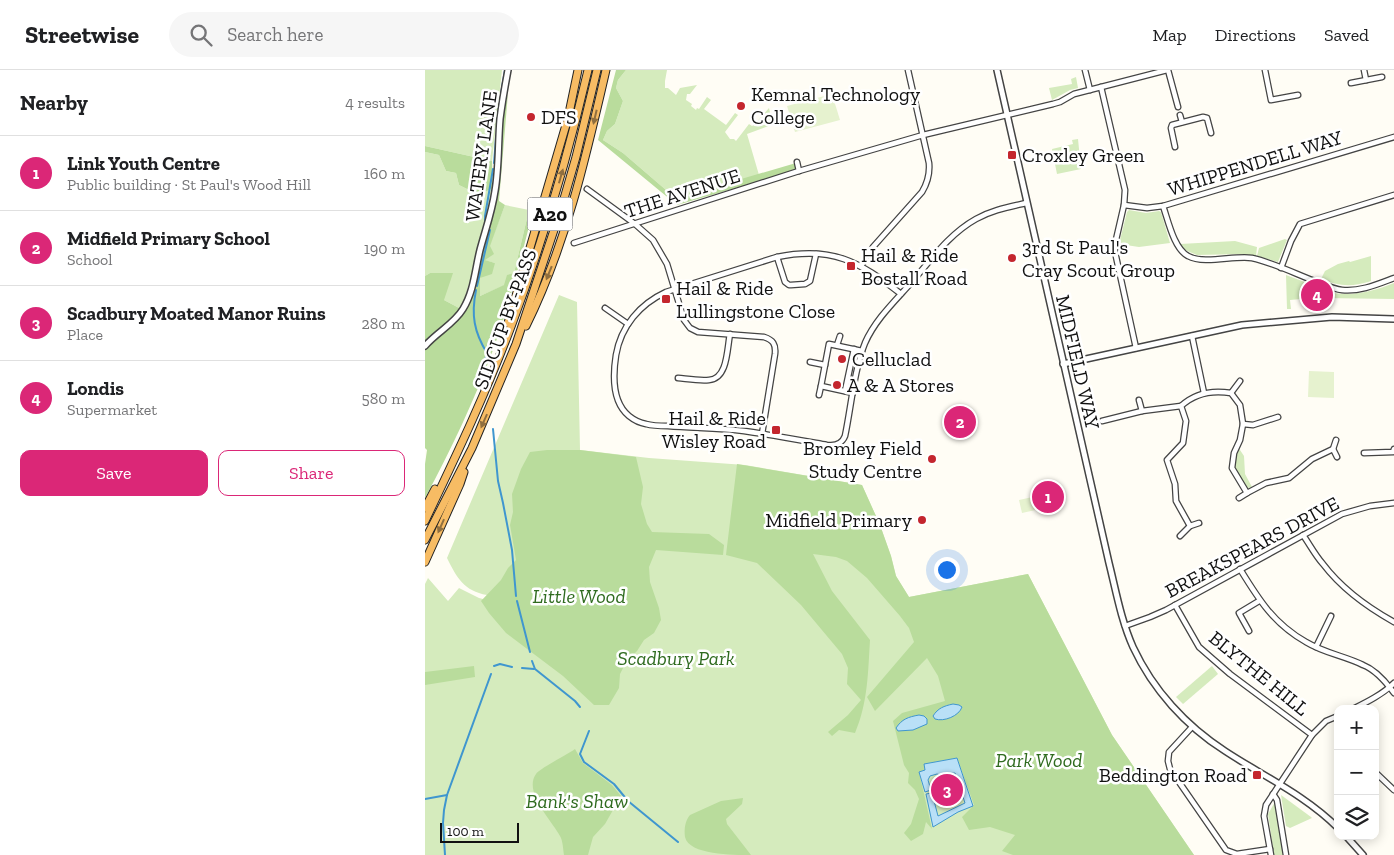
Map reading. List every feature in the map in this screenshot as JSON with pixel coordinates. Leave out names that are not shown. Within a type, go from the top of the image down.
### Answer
[{"type":"highway","name":"A20","points":[[500,354],[565,127],[578,70]]},
{"type":"highway","name":"SIDCUP BY-PASS","points":[[425,521],[465,437],[525,290],[567,155],[588,70]]},
{"type":"highway","name":"SIDCUP BY-PASS","points":[[425,540],[472,448],[517,344],[561,209],[597,70]]},
{"type":"highway","name":"A20","points":[[517,344],[563,236],[584,166],[606,70]]},
{"type":"highway","name":"A20","points":[[425,508],[465,437]]},
{"type":"highway","name":"A20","points":[[425,562],[460,484],[472,448]]},
{"type":"street","name":"WATERY LANE","points":[[425,346],[463,310],[474,280],[495,191],[500,119],[507,70]]},
{"type":"street","points":[[861,266],[873,247],[922,192],[929,176],[929,163],[908,70]]},
{"type":"street","name":"MIDFIELD WAY","points":[[997,70],[1115,588],[1125,626],[1133,646],[1151,678],[1168,702],[1193,727],[1225,751],[1281,784],[1334,825]]},
{"type":"street","points":[[1085,70],[1090,90]]},
{"type":"street","points":[[1007,115],[1057,103],[1074,94],[1168,70],[1178,107]]},
{"type":"street","points":[[1265,70],[1271,100],[1298,95]]},
{"type":"street","points":[[1364,70],[1366,80]]},
{"type":"street","points":[[1351,82],[1382,76]]},
{"type":"street","points":[[1101,87],[1124,182],[1124,205],[1118,228],[1115,252],[1136,348]]},
{"type":"street","points":[[1180,114],[1182,122]]},
{"type":"street","name":"THE AVENUE","points":[[575,244],[799,172],[923,135],[1007,115]]},
{"type":"street","points":[[1175,147],[1172,125],[1203,117],[1207,118],[1211,133]]},
{"type":"street","name":"WHIPPENDELL WAY","points":[[1124,205],[1147,208],[1163,206],[1394,137]]},
{"type":"street","points":[[797,162],[799,172]]},
{"type":"street","points":[[587,189],[635,224],[653,240],[667,264],[684,320],[689,328],[698,332],[764,337],[769,338],[773,342],[775,348],[762,434]]},
{"type":"street","points":[[1281,268],[1291,240],[1300,224],[1394,196]]},
{"type":"street","points":[[901,294],[877,275],[861,266],[837,257],[816,254],[777,257],[675,289],[649,302],[628,324],[619,344],[615,360],[616,395],[629,416],[639,422],[650,425],[742,431],[832,446],[837,444],[844,439],[863,351],[870,333],[878,321],[949,238],[967,224],[992,212],[1027,203]]},
{"type":"street","points":[[1163,206],[1177,244],[1187,256],[1199,259],[1251,258],[1343,290],[1365,288],[1394,278]]},
{"type":"street","points":[[777,257],[785,282],[789,285],[805,284],[810,281],[816,254]]},
{"type":"street","points":[[605,308],[628,324]]},
{"type":"street","points":[[1063,364],[1242,325],[1332,317],[1394,319]]},
{"type":"street","points":[[677,378],[713,380],[720,375],[724,367],[729,334]]},
{"type":"street","points":[[837,345],[840,336]]},
{"type":"street","points":[[1192,336],[1205,393]]},
{"type":"street","points":[[819,394],[829,344],[863,351]]},
{"type":"street","points":[[845,391],[854,349]]},
{"type":"street","points":[[810,362],[825,365]]},
{"type":"street","points":[[1231,393],[1240,381]]},
{"type":"street","points":[[821,386],[853,393]]},
{"type":"street","points":[[1102,422],[1142,411],[1181,406],[1189,399],[1205,393],[1219,391],[1231,393],[1240,404],[1243,424],[1240,440],[1233,453],[1232,468],[1247,493]]},
{"type":"street","points":[[1139,400],[1142,411]]},
{"type":"street","points":[[1181,406],[1186,421],[1183,444],[1167,460],[1175,484],[1176,501],[1191,526]]},
{"type":"street","points":[[1243,424],[1253,425],[1278,417]]},
{"type":"street","points":[[1336,440],[1333,449],[1337,457]]},
{"type":"street","points":[[1239,498],[1266,483],[1289,478],[1311,459],[1333,449]]},
{"type":"street","points":[[1364,452],[1394,451]]},
{"type":"street","name":"BREAKSPEARS DRIVE","points":[[1125,626],[1175,605],[1347,512],[1370,506],[1394,503]]},
{"type":"street","points":[[1180,536],[1191,526],[1199,523]]},
{"type":"street","points":[[1303,535],[1323,564],[1347,590],[1369,608],[1394,622]]},
{"type":"street","points":[[1240,569],[1259,601],[1287,630],[1317,648],[1365,666],[1379,676],[1394,693]]},
{"type":"street","points":[[1249,632],[1239,612],[1259,601]]},
{"type":"street","name":"BLYTHE HILL","points":[[1175,605],[1199,647],[1230,674],[1312,735]]},
{"type":"street","points":[[1317,648],[1331,616]]},
{"type":"street","points":[[1360,705],[1394,683]]},
{"type":"street","points":[[1271,855],[1264,813],[1266,805],[1312,735],[1326,721],[1334,718]]},
{"type":"street","points":[[1193,727],[1169,752],[1169,767],[1224,848],[1229,852],[1249,854],[1270,849]]},
{"type":"street","points":[[1379,776],[1394,790]]},
{"type":"street","points":[[1273,794],[1277,800],[1286,855]]},
{"type":"street","points":[[1350,840],[1363,855]]},
{"type":"green space","points":[[425,70],[502,70],[492,161],[425,146]]},
{"type":"green space","points":[[616,70],[626,70],[618,80],[616,88],[623,101],[615,124],[607,131],[603,140],[623,153],[673,196],[680,199],[796,163],[797,170],[677,205],[598,140]]},
{"type":"green space","points":[[626,70],[667,70],[665,88],[668,88],[676,95],[680,88],[697,85],[690,94],[687,94],[686,100],[696,110],[697,108],[699,109],[707,97],[711,100],[704,109],[726,125],[735,113],[738,115],[725,132],[730,139],[736,141],[749,124],[754,125],[769,108],[771,125],[747,134],[759,175],[714,187],[680,199],[673,196],[623,153],[603,140],[607,131],[615,124],[623,101],[616,88],[618,80]]},
{"type":"green space","points":[[1076,77],[1078,88],[1070,90],[1052,100],[1049,88],[1072,84],[1071,79]]},
{"type":"green space","points":[[508,93],[499,201],[505,205],[490,246],[494,254],[485,260],[495,263],[492,274],[480,278],[480,296],[504,285],[507,275],[514,273],[529,210],[533,211],[510,298],[493,350],[462,425],[425,498],[427,450],[425,448],[425,350],[434,339],[458,319],[465,311],[471,299],[497,191],[503,118]]},
{"type":"green space","points":[[832,94],[840,120],[795,132],[787,106]]},
{"type":"green space","points":[[1078,139],[1081,169],[1057,174],[1052,149],[1073,144],[1072,140]]},
{"type":"green space","points":[[425,146],[492,161],[493,188],[479,195],[459,185],[456,173],[446,171],[439,155],[425,152]]},
{"type":"green space","points":[[425,152],[439,155],[446,171],[456,173],[459,185],[479,195],[493,188],[473,271],[461,309],[444,300],[430,273],[425,276]]},
{"type":"green space","points":[[505,205],[529,210],[514,273],[505,285],[480,296],[480,278],[495,263],[484,260]]},
{"type":"green space","points":[[1129,210],[1146,213],[1161,212],[1170,243],[1139,247],[1119,244]]},
{"type":"green space","points":[[1285,239],[1287,240],[1278,262],[1257,256],[1259,248]]},
{"type":"green space","points":[[1235,241],[1257,247],[1256,256],[1242,254],[1197,255],[1185,250],[1180,244]]},
{"type":"green space","points":[[1371,256],[1371,281],[1356,285],[1345,285],[1321,279],[1325,271],[1338,264]]},
{"type":"green space","points":[[430,273],[453,273],[444,300],[461,309],[448,324],[431,336],[425,343],[425,276]]},
{"type":"green space","points":[[1286,275],[1334,293],[1342,294],[1365,292],[1394,283],[1394,299],[1322,298],[1322,290],[1312,291],[1312,298],[1290,300],[1291,309],[1287,309]]},
{"type":"green space","name":"Scadbury Park","points":[[559,295],[577,302],[580,450],[649,458],[745,465],[862,485],[880,525],[896,576],[909,597],[1028,574],[1112,735],[1194,855],[425,855],[425,584],[428,578],[448,601],[459,588],[487,600],[487,595],[472,590],[462,582],[447,558]]},
{"type":"green space","points":[[1309,371],[1334,372],[1334,398],[1308,397]]},
{"type":"green space","points":[[1238,447],[1244,456],[1245,474],[1252,487],[1246,487],[1235,468],[1234,459]]},
{"type":"green space","name":"Little Wood","points":[[580,450],[636,457],[643,487],[641,504],[647,524],[652,532],[709,534],[724,545],[723,555],[656,550],[649,567],[650,582],[661,620],[654,633],[644,640],[637,651],[626,662],[620,674],[619,688],[609,705],[594,705],[563,676],[506,633],[481,601],[501,580],[508,568],[516,560],[510,525],[513,512],[512,494],[521,469],[530,452]]},
{"type":"green space","name":"Park Wood","points":[[737,464],[862,485],[880,525],[896,576],[909,597],[1028,574],[1112,735],[1194,855],[1013,855],[1002,851],[1015,835],[990,827],[969,830],[962,817],[974,805],[957,758],[924,764],[925,770],[919,772],[932,829],[926,822],[923,834],[911,841],[904,833],[911,824],[919,799],[915,790],[908,783],[909,773],[904,765],[893,721],[902,713],[945,701],[938,676],[927,658],[875,711],[867,697],[914,642],[909,628],[867,578],[847,561],[836,557],[813,554],[832,591],[870,640],[865,699],[855,733],[839,730],[832,736],[828,732],[848,715],[861,700],[847,684],[848,668],[842,654],[801,605],[757,563],[726,555]]},
{"type":"green space","points":[[1046,494],[1049,507],[1022,513],[1019,500]]},
{"type":"green space","points":[[474,666],[475,677],[425,685],[425,672]]},
{"type":"green space","points":[[1212,666],[1218,674],[1183,704],[1176,697]]},
{"type":"green space","name":"Bank's Shaw","points":[[575,749],[583,763],[612,785],[621,796],[605,824],[593,837],[588,855],[564,855],[561,838],[540,806],[533,789],[533,781],[538,771]]},
{"type":"green space","points":[[1281,795],[1312,818],[1290,828],[1286,826]]},
{"type":"green space","points":[[743,798],[742,804],[726,819],[727,824],[751,855],[713,853],[703,851],[688,843],[685,837],[685,828],[690,815],[721,801]]},
{"type":"green space","points":[[1275,802],[1285,855],[1274,855],[1268,814]]},
{"type":"water","points":[[953,704],[962,707],[955,716],[947,719],[935,719],[933,716],[937,711]]},
{"type":"water","points":[[919,715],[927,719],[927,724],[913,730],[898,731],[896,728],[906,719]]},
{"type":"water","points":[[957,758],[973,806],[958,812],[933,827],[926,794],[932,793],[938,816],[965,803],[955,773],[930,776],[928,780],[931,790],[925,792],[919,772],[925,770],[924,764]]},
{"type":"waterway","points":[[501,94],[505,70]]},
{"type":"waterway","points":[[494,163],[496,138]]},
{"type":"waterway","points":[[485,224],[493,169]]},
{"type":"waterway","points":[[477,286],[490,230]]},
{"type":"waterway","points":[[476,290],[475,323],[479,338],[487,353],[485,360]]},
{"type":"waterway","points":[[493,429],[498,481],[512,550],[516,596]]},
{"type":"waterway","points":[[517,601],[530,652]]},
{"type":"waterway","points":[[532,661],[535,669],[580,707]]},
{"type":"waterway","points":[[494,666],[500,664],[512,667]]},
{"type":"waterway","points":[[522,668],[534,669]]},
{"type":"waterway","points":[[425,799],[447,795],[491,674]]},
{"type":"waterway","points":[[589,731],[580,754],[584,762],[614,784],[628,801],[678,842]]},
{"type":"waterway","points":[[445,855],[443,823],[447,795]]},
{"type":"place","name":"Kemnal Technology College","points":[[741,106]]},
{"type":"place","name":"DFS","points":[[531,117]]},
{"type":"place","name":"Croxley Green","points":[[1012,155]]},
{"type":"place","name":"3rd St Paul's Cray Scout Group","points":[[1012,258]]},
{"type":"place","name":"Hail & Ride Bostall Road","points":[[851,266]]},
{"type":"place","name":"Londis","points":[[1317,295]]},
{"type":"place","name":"Hail & Ride Lullingstone Close","points":[[666,299]]},
{"type":"place","name":"Celluclad","points":[[842,359]]},
{"type":"place","name":"A & A Stores","points":[[837,385]]},
{"type":"place","name":"Midfield Primary School","points":[[960,422]]},
{"type":"place","name":"Hail & Ride Wisley Road","points":[[776,430]]},
{"type":"place","name":"Bromley Field Study Centre","points":[[932,459]]},
{"type":"place","name":"Link Youth Centre","points":[[1048,497]]},
{"type":"place","name":"Midfield Primary","points":[[922,520]]},
{"type":"place","name":"Beddington Road","points":[[1257,775]]},
{"type":"place","name":"Scadbury Moated Manor Ruins","points":[[947,790]]}]
